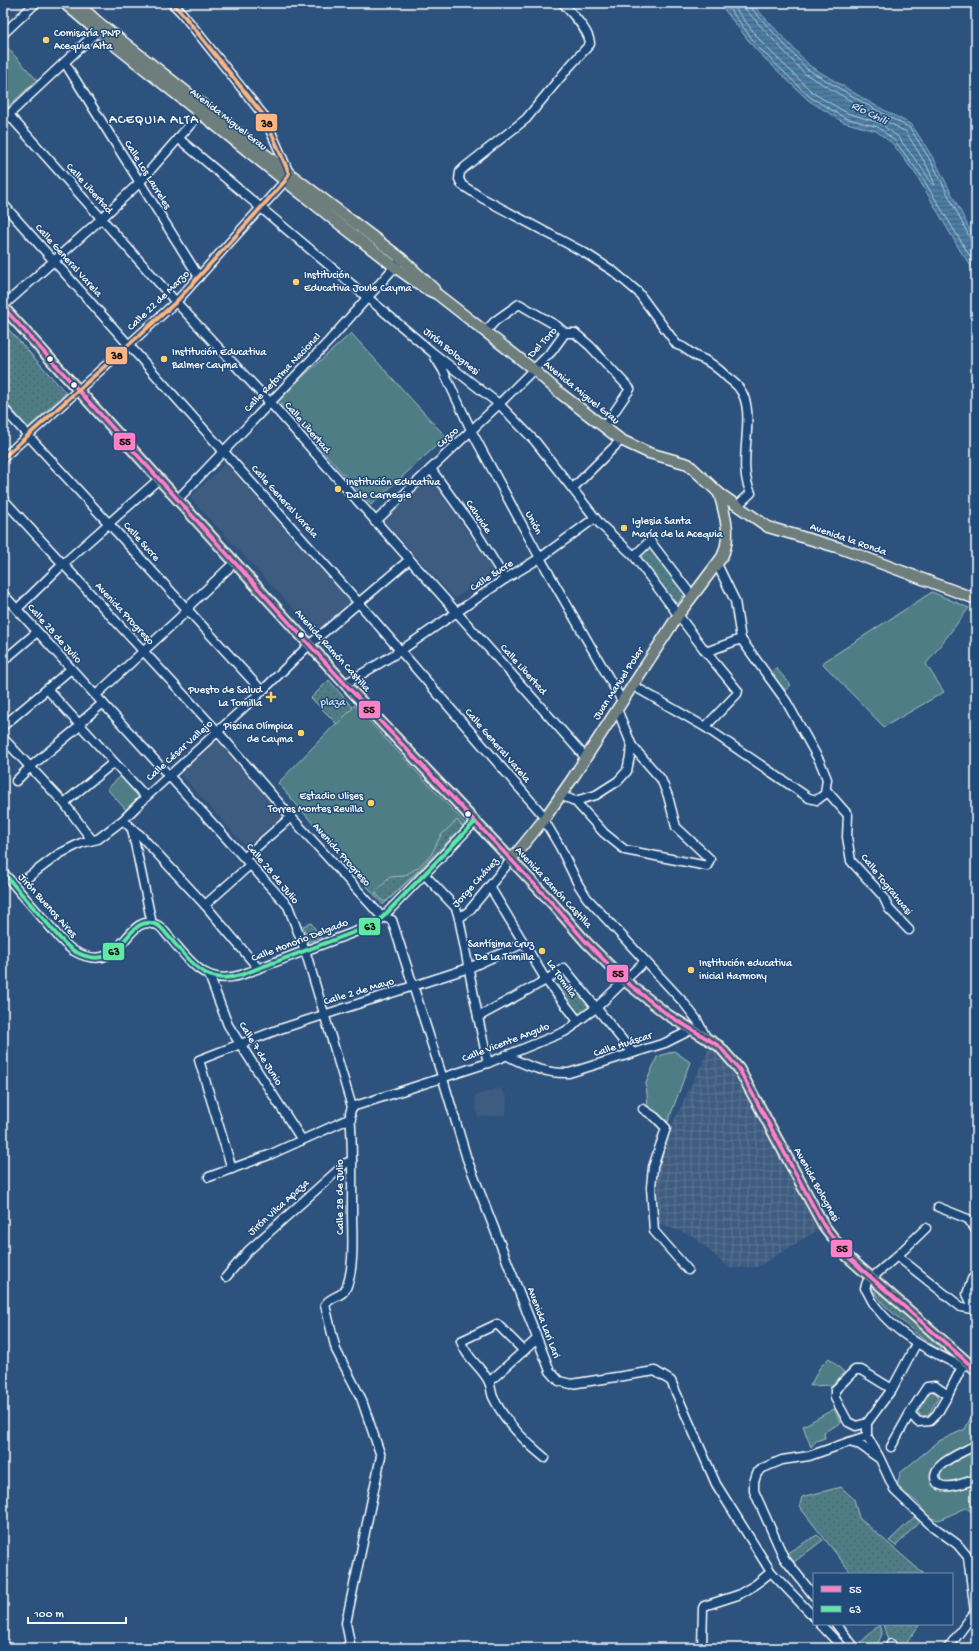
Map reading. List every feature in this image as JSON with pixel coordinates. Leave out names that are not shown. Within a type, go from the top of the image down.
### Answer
[{"type":"main road","name":"Avenida Miguel Grau","points":[[64,3],[100,29],[203,110],[287,177],[395,267],[426,289],[436,294],[532,369],[560,394],[621,440],[649,453],[688,464],[718,493]]},
{"type":"main road","name":"Avenida Miguel Grau","points":[[77,3],[100,29]]},
{"type":"main road","name":"Avenida Miguel Grau","points":[[287,177],[402,259],[431,285],[436,294]]},
{"type":"main road","name":"Avenida Ramón Castilla","points":[[3,307],[309,645],[586,942],[625,981],[668,1016],[691,1030]]},
{"type":"main road","name":"Avenida la Ronda","points":[[718,493],[738,505],[768,527],[840,548],[976,599]]},
{"type":"main road","name":"Juan Manuel Polar","points":[[511,860],[545,818],[586,758],[679,614],[718,564],[727,541],[727,526],[718,493]]},
{"type":"main road","points":[[723,514],[738,505]]},
{"type":"main road","name":"Avenida Bolognesi","points":[[691,1030],[706,1037],[719,1046],[739,1069],[824,1226],[848,1257],[965,1365],[976,1370]]},
{"type":"street","points":[[3,34],[36,3]]},
{"type":"street","points":[[172,3],[257,105],[268,122],[287,177]]},
{"type":"street","points":[[563,3],[587,33],[590,39],[590,44],[526,119],[465,167],[460,172],[459,179],[462,186],[482,198],[586,253],[613,271],[638,292],[677,345],[681,345],[692,354],[710,362],[740,389],[744,397],[748,416],[744,462],[747,485],[751,493],[738,505]]},
{"type":"street","points":[[6,118],[100,29]]},
{"type":"street","name":"Calle Los Laureles","points":[[65,63],[199,277]]},
{"type":"street","points":[[3,307],[139,183],[203,110]]},
{"type":"street","name":"Calle Libertad","points":[[6,118],[270,403],[586,758]]},
{"type":"street","name":"Jirón Bolognesi","points":[[178,138],[432,352],[499,404],[535,441],[573,488],[594,518],[634,556],[706,652],[738,691],[737,694],[705,727]]},
{"type":"street","name":"Calle 22 de Marzo","points":[[3,458],[176,302],[287,177]]},
{"type":"street","name":"Calle General Varela","points":[[3,204],[359,603],[545,818],[547,825],[582,890],[592,903],[684,1003],[697,1020],[706,1037]]},
{"type":"street","name":"Calle Reforma Nacional","points":[[178,499],[368,298],[402,259]]},
{"type":"street","points":[[485,332],[495,321],[519,304],[557,326],[565,333]]},
{"type":"street","name":"Del Toro","points":[[532,369],[552,351],[565,333],[575,333],[590,346],[630,389],[604,427]]},
{"type":"street","name":"Unión","points":[[432,352],[443,370],[472,432],[620,705],[632,746]]},
{"type":"street","name":"Cuzco","points":[[376,522],[472,432],[532,369]]},
{"type":"street","name":"Calle Sucre","points":[[3,408],[262,691]]},
{"type":"street","points":[[573,488],[621,440]]},
{"type":"street","name":"Cahuide","points":[[431,469],[475,530],[505,580]]},
{"type":"street","points":[[17,609],[63,564],[110,524],[159,479]]},
{"type":"street","name":"Avenida Progreso","points":[[3,499],[218,732],[291,817],[382,917],[392,920],[443,1079]]},
{"type":"street","name":"Calle Sucre","points":[[345,684],[400,651],[456,612],[540,558],[594,518]]},
{"type":"street","points":[[634,556],[650,541],[692,596]]},
{"type":"street","name":"Calle César Vallejo","points":[[27,878],[59,854],[80,843],[98,839],[123,820],[169,775],[262,691],[309,645],[409,560]]},
{"type":"street","points":[[96,695],[188,610],[190,605],[235,562]]},
{"type":"street","points":[[632,686],[705,727],[808,798],[817,800],[825,794],[826,779],[820,762],[786,701],[741,639],[734,601],[718,564]]},
{"type":"street","name":"Calle 28 de Julio","points":[[3,594],[245,857],[288,906],[305,950],[352,1107],[352,1249],[346,1289],[343,1293],[328,1300],[325,1304],[336,1350],[361,1398],[380,1456],[346,1623],[350,1643],[345,1648]]},
{"type":"street","points":[[3,661],[37,632]]},
{"type":"street","points":[[706,652],[741,639]]},
{"type":"street","points":[[3,726],[71,669]]},
{"type":"street","points":[[47,689],[113,763],[146,797]]},
{"type":"street","points":[[16,781],[30,767],[80,726],[81,722],[103,703]]},
{"type":"street","points":[[3,738],[64,803],[92,840]]},
{"type":"street","points":[[560,795],[574,801],[604,833],[625,850],[707,866],[710,859],[676,827],[668,796],[661,779],[632,746]]},
{"type":"street","points":[[574,801],[596,795],[618,781],[628,770],[632,746]]},
{"type":"street","points":[[64,803],[113,763]]},
{"type":"street","name":"Calle Tograhuasi","points":[[826,790],[848,815],[847,838],[851,861],[883,896],[890,909],[909,930]]},
{"type":"street","points":[[245,857],[291,817]]},
{"type":"street","points":[[123,820],[132,830],[140,835],[205,905],[258,968]]},
{"type":"street","name":"Calle Honorio Delgado","points":[[209,975],[221,979],[232,978],[372,925],[382,917],[475,822]]},
{"type":"street","points":[[132,830],[152,924],[159,927],[191,962],[209,975]]},
{"type":"street","name":"Jorge Chávez","points":[[488,1063],[459,918],[490,887],[511,860]]},
{"type":"street","points":[[205,905],[251,864]]},
{"type":"street","name":"Jirón Buenos Aires","points":[[3,872],[63,942],[70,948],[82,954],[98,958],[109,956],[136,928],[142,924],[152,924]]},
{"type":"street","points":[[424,874],[456,908],[459,918]]},
{"type":"street","name":"La Tomilla","points":[[490,887],[546,980],[578,1021]]},
{"type":"street","name":"Calle 2 de Mayo","points":[[232,1169],[199,1060],[277,1030],[469,968],[524,943]]},
{"type":"street","name":"Calle Vicente Angulo","points":[[352,1107],[443,1079],[488,1063],[564,1032],[596,1008],[645,961]]},
{"type":"street","points":[[478,1017],[546,980],[564,968],[633,1053]]},
{"type":"street","name":"Calle 7 de Junio","points":[[209,975],[228,1025],[302,1140]]},
{"type":"street","name":"Calle Huáscar","points":[[506,1055],[517,1061],[559,1074],[590,1067],[665,1043],[691,1030]]},
{"type":"street","name":"Avenida Lari Lari","points":[[443,1079],[466,1159],[550,1371],[559,1381],[571,1384],[655,1371],[671,1381],[716,1484],[771,1572],[813,1616]]},
{"type":"street","points":[[643,1109],[655,1117],[666,1128],[653,1167],[651,1188],[654,1231],[688,1270]]},
{"type":"street","points":[[210,1177],[302,1140],[351,1118]]},
{"type":"street","name":"Jirón Vilca Apaza","points":[[226,1277],[248,1251],[346,1163],[352,1161]]},
{"type":"street","points":[[938,1207],[968,1219],[976,1230]]},
{"type":"street","points":[[910,1413],[918,1422],[930,1421],[937,1414],[965,1365],[916,1344],[894,1326],[876,1307],[865,1288],[867,1282],[926,1228]]},
{"type":"street","points":[[897,1256],[961,1307],[975,1310]]},
{"type":"street","points":[[975,1310],[967,1294],[972,1279],[976,1275]]},
{"type":"street","points":[[524,1351],[497,1324],[461,1341],[463,1348],[489,1382],[493,1396],[512,1427],[528,1444],[545,1458]]},
{"type":"street","points":[[489,1382],[537,1340]]},
{"type":"street","points":[[916,1344],[892,1389],[868,1423],[867,1436],[895,1491],[931,1525],[957,1544],[968,1557],[975,1612],[948,1648]]},
{"type":"street","points":[[868,1423],[856,1426],[848,1422],[835,1398],[835,1390],[855,1370],[861,1370],[892,1389]]},
{"type":"street","points":[[892,1447],[910,1413],[927,1387],[935,1386],[948,1395]]},
{"type":"street","points":[[813,1595],[784,1558],[754,1491],[754,1482],[757,1473],[764,1468],[782,1460],[809,1456],[867,1436]]},
{"type":"street","points":[[849,1442],[860,1445],[880,1459]]},
{"type":"street","points":[[976,1445],[940,1466],[935,1472],[935,1478],[936,1482],[941,1486],[949,1487],[976,1479]]},
{"type":"street","points":[[702,1648],[704,1606],[738,1595],[755,1586],[771,1572]]},
{"type":"street","points":[[821,1625],[843,1648]]},
{"type":"street","points":[[837,1625],[855,1648]]},
{"type":"shaded area","points":[[225,463],[352,602],[315,632],[190,498]]},
{"type":"shaded area","points":[[429,476],[495,571],[455,599],[383,520]]},
{"type":"shaded area","points":[[214,740],[217,740],[283,815],[246,847],[182,776],[181,771]]},
{"type":"shaded area","points":[[710,1047],[730,1066],[821,1228],[757,1267],[729,1268],[693,1236],[657,1223],[656,1168],[670,1129]]},
{"type":"shaded area","points":[[500,1088],[507,1097],[506,1115],[478,1117],[474,1096]]},
{"type":"green space","points":[[4,44],[37,80],[3,111],[3,45]]},
{"type":"green space","points":[[3,323],[66,393],[28,428],[3,399]]},
{"type":"green space","points":[[351,333],[446,437],[371,505],[277,400]]},
{"type":"green space","points":[[649,545],[685,593],[676,606],[638,556]]},
{"type":"green space","points":[[932,592],[969,608],[926,664],[944,692],[884,727],[822,663]]},
{"type":"green space","points":[[776,668],[791,685],[785,690],[770,673]]},
{"type":"green space","name":"plaza","points":[[329,680],[353,708],[337,724],[311,698]]},
{"type":"green space","name":"Estadio Ulises Torres Montes Revilla","points":[[354,705],[465,823],[464,829],[383,905],[278,783]]},
{"type":"green space","points":[[121,776],[140,797],[126,810],[107,789]]},
{"type":"green space","points":[[457,820],[463,827],[389,899],[384,902],[375,893],[390,877],[404,876],[417,868],[431,855],[441,835]]},
{"type":"green space","points":[[311,923],[321,937],[309,942],[303,926]]},
{"type":"green space","points":[[569,978],[592,1006],[578,1017],[555,988]]},
{"type":"green space","points":[[674,1051],[690,1062],[668,1122],[648,1107],[646,1083],[657,1057]]},
{"type":"green space","points":[[871,1281],[948,1349],[944,1353],[919,1336],[884,1305],[870,1286]]},
{"type":"green space","points":[[829,1358],[844,1372],[833,1385],[810,1386],[820,1367]]},
{"type":"green space","points":[[931,1391],[937,1394],[938,1398],[929,1414],[923,1416],[919,1414],[918,1410],[927,1392]]},
{"type":"green space","points":[[976,1407],[976,1512],[972,1512],[966,1508],[939,1520],[933,1519],[924,1513],[916,1501],[897,1488],[900,1473],[939,1441],[965,1429]]},
{"type":"green space","points":[[834,1409],[841,1423],[824,1432],[825,1438],[816,1441],[811,1447],[803,1426]]},
{"type":"green space","points":[[841,1487],[854,1499],[859,1518],[923,1573],[851,1573],[802,1510],[800,1504],[802,1497]]},
{"type":"green space","points":[[914,1517],[920,1521],[896,1546],[889,1541]]},
{"type":"green space","points":[[817,1535],[823,1540],[794,1562],[787,1553]]},
{"type":"green space","points":[[879,1625],[882,1634],[876,1648],[861,1648],[858,1645]]},
{"type":"green space","points":[[883,1625],[919,1625],[905,1645],[888,1641]]},
{"type":"water","name":"Río Chili","points":[[719,3],[751,3],[810,66],[871,103],[912,125],[935,161],[976,242],[976,273],[961,252],[917,176],[893,144],[876,131],[843,122],[808,100],[756,50]]},
{"type":"transit line","name":"38","points":[[3,458],[176,302],[285,181],[289,173],[264,116],[181,12],[172,3]]},
{"type":"transit line","name":"55","points":[[3,307],[345,684],[553,904],[586,942],[625,981],[668,1015],[719,1046],[739,1069],[824,1226],[848,1257],[976,1370]]},
{"type":"transit line","name":"63","points":[[3,872],[59,938],[74,951],[91,957],[104,957],[114,951],[138,927],[146,923],[161,927],[192,963],[200,970],[218,977],[228,978],[241,975],[376,924],[475,822]]},
{"type":"place","name":"Comisaría PNP Acequia Alta","points":[[46,40]]},
{"type":"place","name":"Institución Educativa Joule Cayma","points":[[296,282]]},
{"type":"place","name":"Institución Educativa Balmer Cayma","points":[[164,359]]},
{"type":"place","name":"Institución Educativa Dale Carnegie","points":[[338,489]]},
{"type":"place","name":"Iglesia Santa María de la Acequia","points":[[624,528]]},
{"type":"place","name":"Puesto de Salud La Tomilla","points":[[271,697]]},
{"type":"place","name":"Piscina Olímpica de Cayma","points":[[301,733]]},
{"type":"place","name":"Estadio Ulises Torres Montes Revilla","points":[[371,803]]},
{"type":"place","name":"Santísima Cruz De La Tomilla","points":[[542,951]]},
{"type":"place","name":"Institución educativa inicial Harmony","points":[[691,970]]},
{"type":"district","name":"ACEQUIA ALTA","points":[[154,120]]}]
